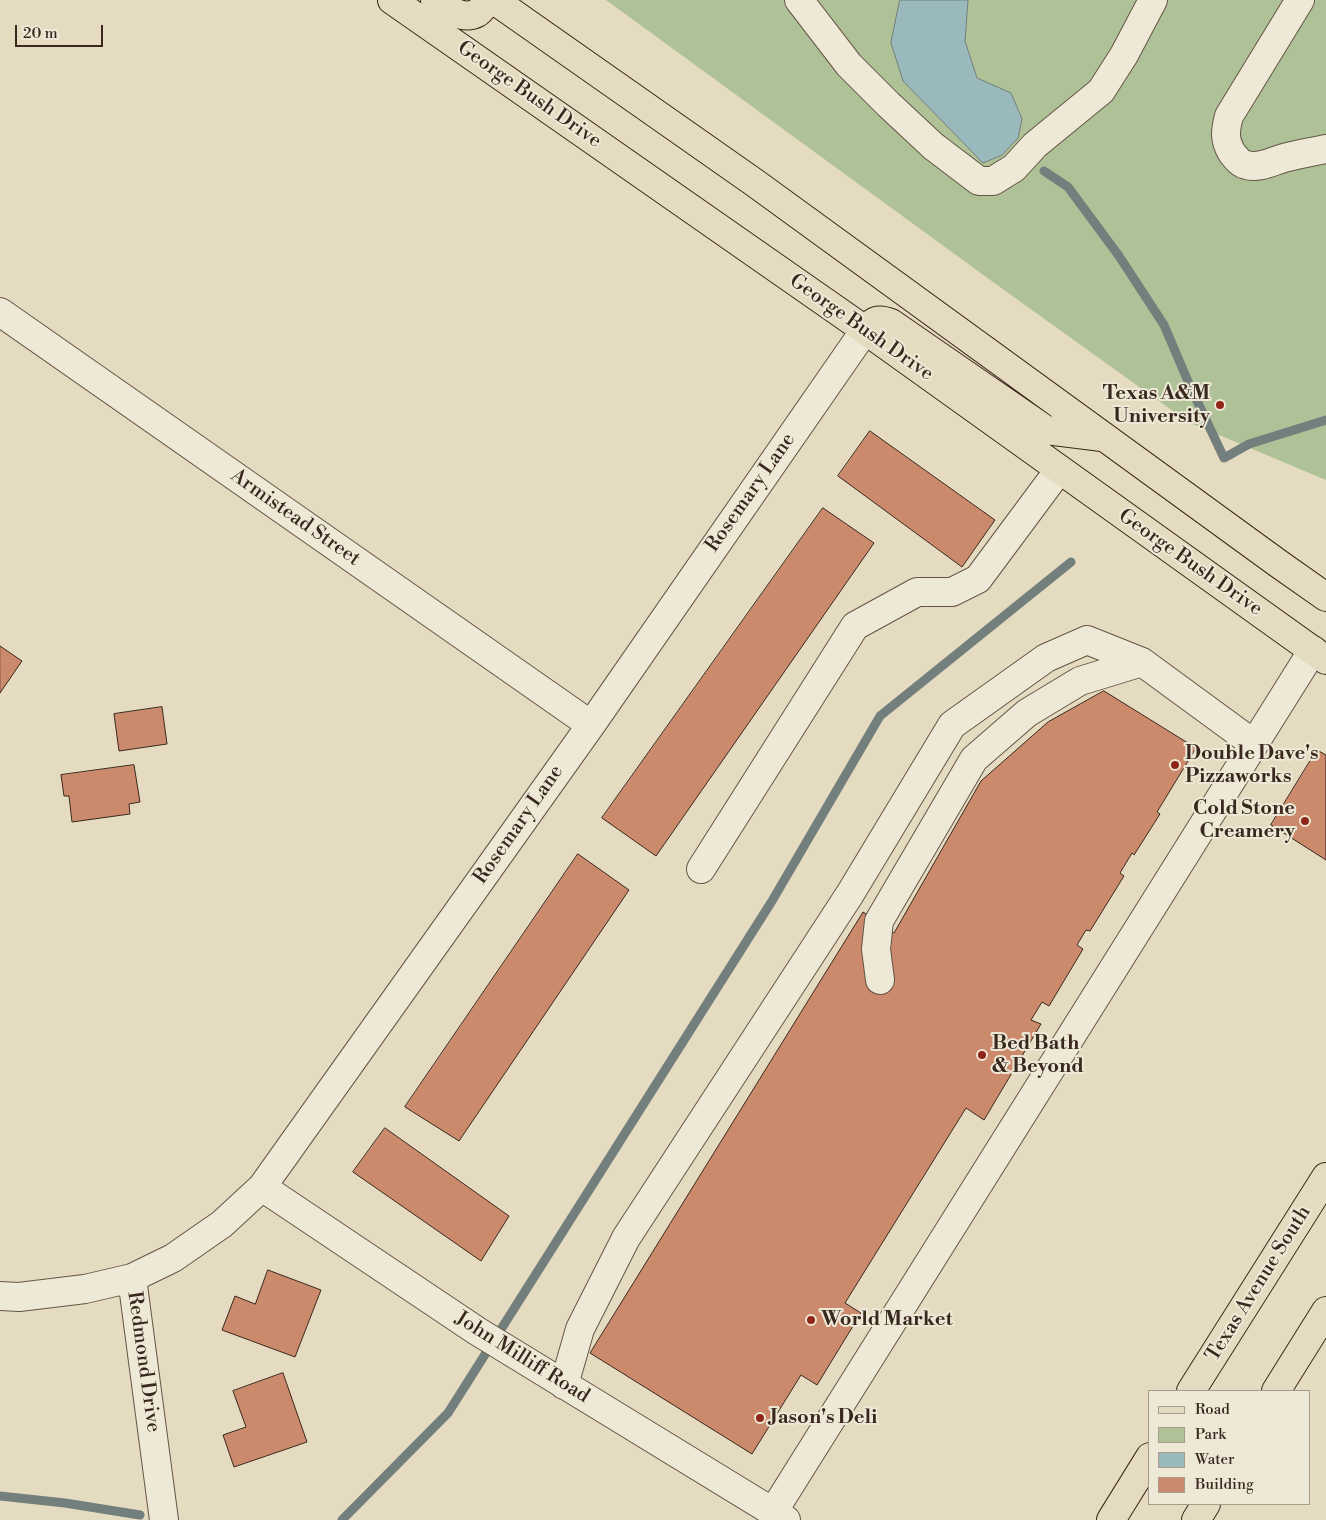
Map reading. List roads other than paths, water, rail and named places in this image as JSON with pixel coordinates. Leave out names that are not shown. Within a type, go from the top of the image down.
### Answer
[{"type":"main road","name":"George Bush Drive","points":[[392,0],[865,330],[1319,655]]},
{"type":"main road","points":[[435,0],[456,14],[468,16],[478,12],[488,0]]},
{"type":"main road","points":[[494,0],[755,183],[1326,597]]},
{"type":"main road","points":[[865,330],[872,322],[882,320],[891,323],[1046,430],[1104,437]]},
{"type":"main road","name":"Texas Avenue South","points":[[1192,1390],[1326,1177]]},
{"type":"main road","points":[[1277,1390],[1326,1311]]},
{"type":"main road","points":[[1111,1520],[1148,1460]]},
{"type":"main road","points":[[1196,1520],[1205,1505]]},
{"type":"street","points":[[799,0],[849,64],[907,122],[933,146],[979,181],[993,181],[1014,168],[1035,145],[1100,91],[1124,56],[1153,0]]},
{"type":"street","points":[[1300,0],[1229,116],[1225,136],[1227,145],[1235,157],[1247,166],[1261,165],[1326,149]]},
{"type":"street","name":"Armistead Street","points":[[0,312],[591,724]]},
{"type":"street","name":"Rosemary Lane","points":[[132,1278],[173,1258],[206,1236],[262,1188],[591,724],[865,330]]},
{"type":"street","points":[[701,870],[855,626],[917,592],[952,592],[978,579],[1059,470]]},
{"type":"street","points":[[555,1379],[626,1238],[850,894],[952,725],[1046,658],[1087,640],[1142,662],[1254,744]]},
{"type":"street","points":[[780,1516],[1254,744],[1319,655]]},
{"type":"street","points":[[880,980],[876,949],[879,921],[974,759],[1027,714],[1080,681],[1142,662]]},
{"type":"street","name":"John Milliff Road","points":[[262,1188],[477,1331],[780,1516]]},
{"type":"street","name":"Redmond Drive","points":[[0,1296],[19,1297],[85,1289],[132,1278],[164,1520]]},
{"type":"water","points":[[900,0],[968,0],[965,41],[977,78],[1011,93],[1022,119],[1018,138],[1002,155],[983,163],[903,81],[891,43]]},
{"type":"waterway","points":[[1044,171],[1068,187],[1119,256],[1164,325],[1224,458],[1249,444],[1326,420]]},
{"type":"waterway","points":[[342,1520],[448,1413],[772,901],[880,716],[1071,562]]},
{"type":"waterway","points":[[0,1496],[65,1503],[140,1515]]},
{"type":"place","name":"Texas A&M University","points":[[1220,405]]},
{"type":"place","name":"Double Dave's Pizzaworks","points":[[1175,765]]},
{"type":"place","name":"Cold Stone Creamery","points":[[1305,821]]},
{"type":"place","name":"Bed Bath & Beyond","points":[[982,1055]]},
{"type":"place","name":"World Market","points":[[811,1320]]},
{"type":"place","name":"Jason's Deli","points":[[760,1418]]}]
